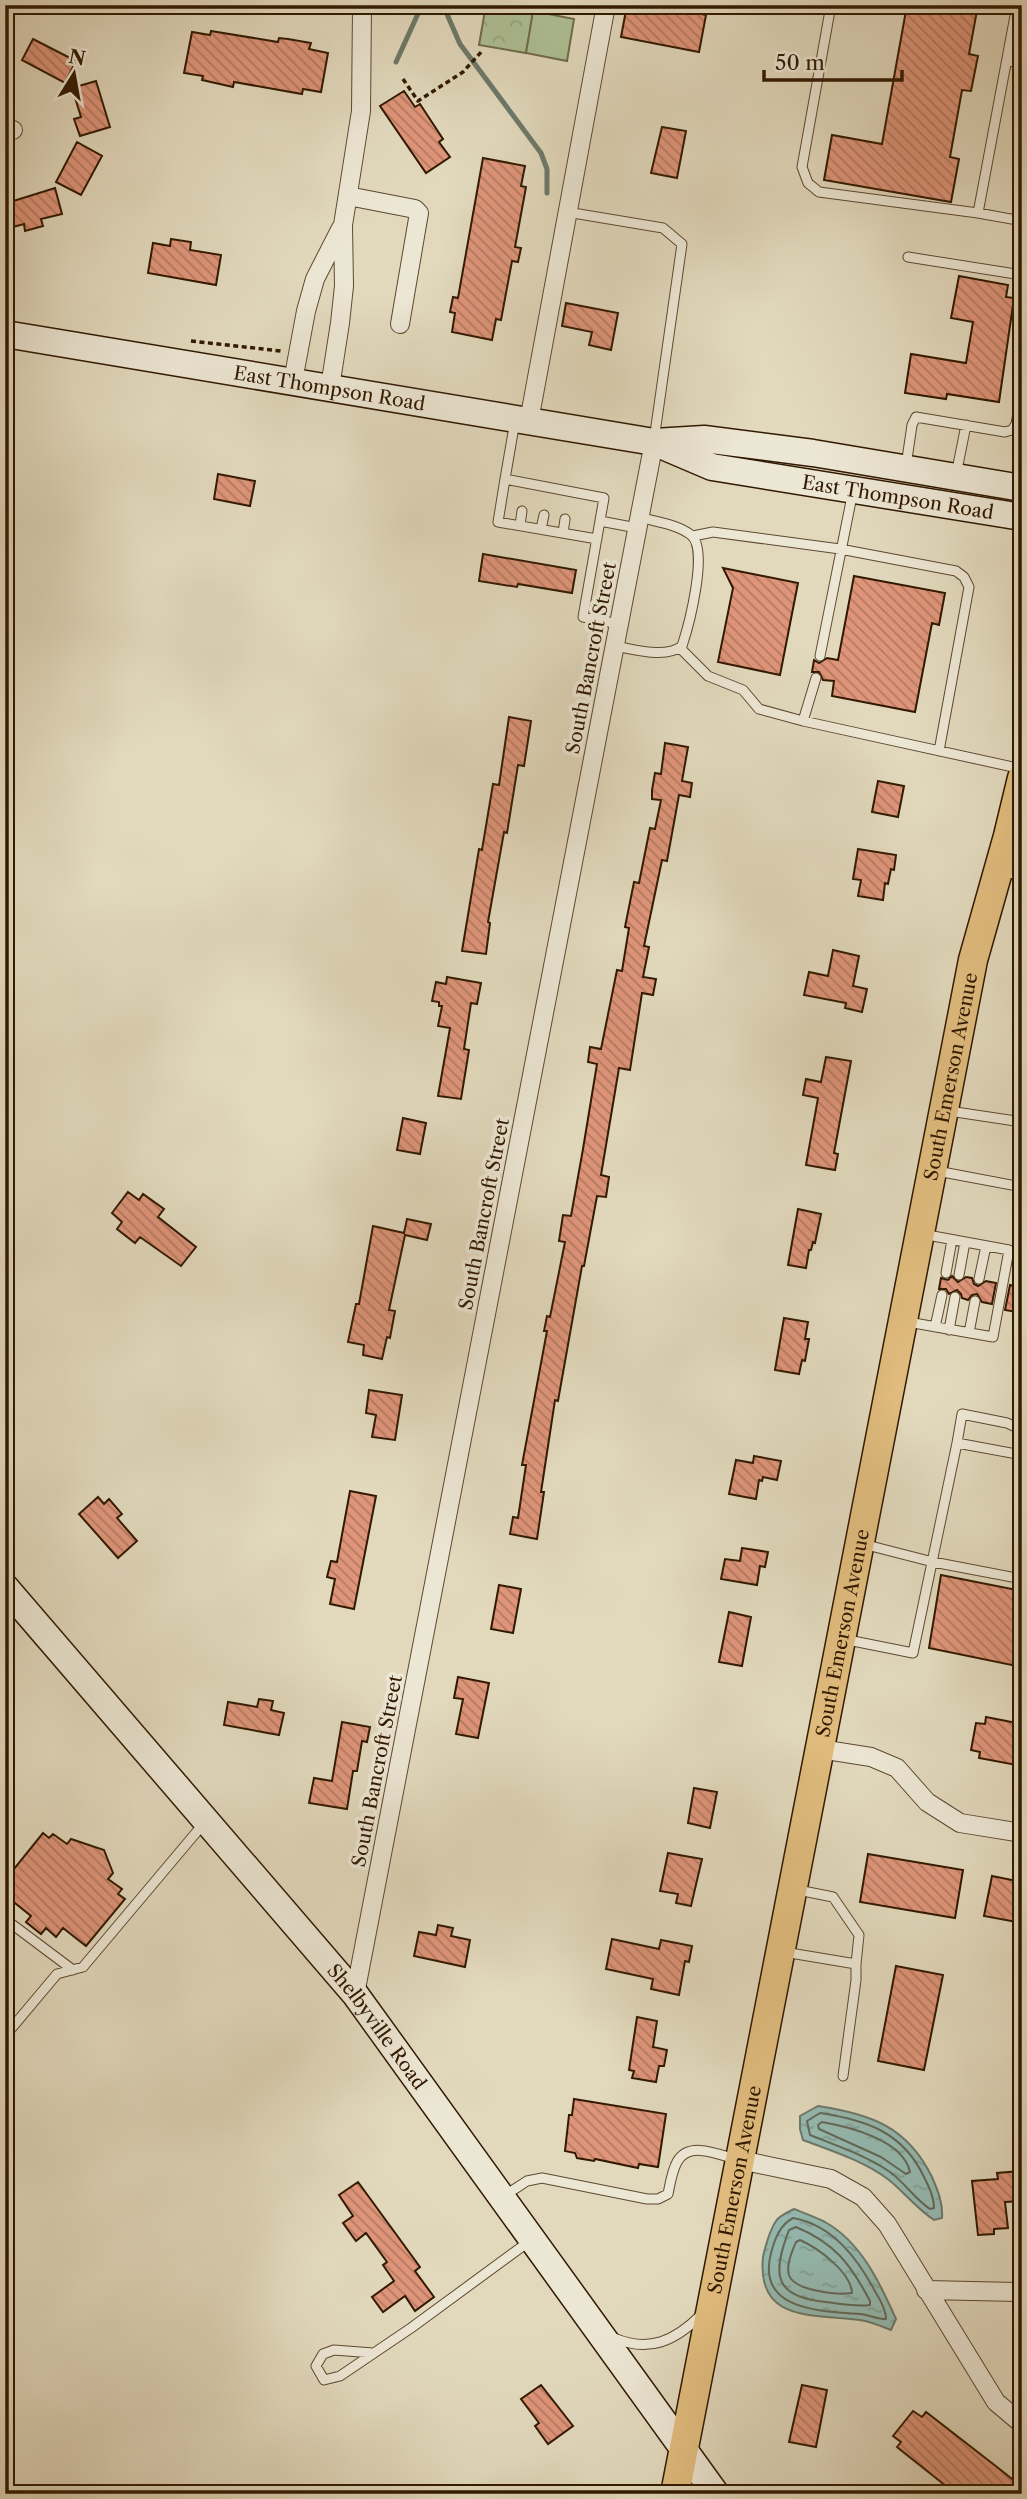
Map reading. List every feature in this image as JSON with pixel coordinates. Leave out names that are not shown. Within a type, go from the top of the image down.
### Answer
[{"type":"main road","name":"East Thompson Road","points":[[5,334],[654,442],[705,439],[813,453],[1022,488]]},
{"type":"main road","name":"East Thompson Road","points":[[654,442],[712,467],[1022,517]]},
{"type":"main road","name":"South Emerson Avenue","points":[[676,2494],[973,960],[1010,873],[1022,778]]},
{"type":"main road","name":"Shelbyville Road","points":[[5,1587],[355,1994],[716,2494]]},
{"type":"street","points":[[522,420],[568,212],[606,5]]},
{"type":"street","points":[[330,387],[344,286],[343,225],[362,111],[359,6]]},
{"type":"street","points":[[348,196],[415,209],[419,213],[400,324]]},
{"type":"street","points":[[293,381],[315,279],[343,225]]},
{"type":"street","name":"South Bancroft Street","points":[[355,1994],[654,442]]},
{"type":"street","points":[[820,1749],[872,1757],[897,1768],[928,1802],[960,1823],[1022,1833]]},
{"type":"street","points":[[740,2161],[831,2179],[863,2197],[887,2224],[996,2402],[1022,2424]]},
{"type":"street","points":[[926,2290],[1022,2291]]},
{"type":"lane","points":[[831,5],[802,167],[808,183],[819,192],[1022,220]]},
{"type":"lane","points":[[978,213],[1019,8]]},
{"type":"lane","points":[[1007,60],[1022,63]]},
{"type":"lane","points":[[568,212],[663,228],[682,244],[654,442]]},
{"type":"lane","points":[[908,257],[1022,275]]},
{"type":"lane","points":[[906,468],[912,425],[916,417],[1005,432],[1016,425],[1022,392]]},
{"type":"lane","points":[[522,420],[505,479],[498,522],[597,539]]},
{"type":"lane","points":[[956,477],[966,425]]},
{"type":"lane","points":[[505,479],[526,488],[604,498],[583,617],[619,624]]},
{"type":"lane","points":[[820,656],[853,490]]},
{"type":"lane","points":[[520,526],[522,511]]},
{"type":"lane","points":[[541,529],[544,515]]},
{"type":"lane","points":[[563,533],[565,519]]},
{"type":"lane","points":[[600,521],[680,528],[693,536],[698,543],[700,555],[697,578],[686,635],[680,648]]},
{"type":"lane","points":[[693,536],[713,532],[840,550],[956,571],[964,577],[969,587],[939,751]]},
{"type":"lane","points":[[614,646],[663,652],[680,648]]},
{"type":"lane","points":[[680,648],[708,676],[743,690],[759,709],[1022,769]]},
{"type":"lane","points":[[803,721],[816,678]]},
{"type":"lane","points":[[944,1110],[1022,1122]]},
{"type":"lane","points":[[932,1170],[1022,1187]]},
{"type":"lane","points":[[902,1321],[993,1337],[1009,1250],[919,1234]]},
{"type":"lane","points":[[946,1273],[952,1240]]},
{"type":"lane","points":[[958,1275],[965,1242]]},
{"type":"lane","points":[[979,1279],[986,1246]]},
{"type":"lane","points":[[935,1327],[942,1295]]},
{"type":"lane","points":[[949,1329],[955,1297]]},
{"type":"lane","points":[[969,1333],[975,1301]]},
{"type":"lane","points":[[841,1639],[913,1653],[962,1414],[1007,1423],[1022,1430]]},
{"type":"lane","points":[[957,1443],[1022,1455]]},
{"type":"lane","points":[[859,1543],[933,1562],[1022,1578]]},
{"type":"lane","points":[[5,2036],[57,1973],[83,1967],[206,1820]]},
{"type":"lane","points":[[793,1889],[833,1897],[859,1936],[843,2076]]},
{"type":"lane","points":[[5,1919],[73,1970]]},
{"type":"lane","points":[[780,1951],[856,1964]]},
{"type":"lane","points":[[502,2197],[527,2180],[542,2178],[658,2199],[668,2194],[676,2163],[684,2153],[699,2150],[740,2161]]},
{"type":"lane","points":[[373,2353],[334,2350],[323,2354],[316,2366],[324,2380],[340,2376],[411,2328],[533,2239]]},
{"type":"lane","points":[[594,2323],[610,2337],[632,2346],[653,2345],[685,2331],[712,2304]]},
{"type":"path","points":[[403,79],[418,101],[468,67],[483,50]]},
{"type":"green space","points":[[486,5],[535,5],[526,53],[479,45]]},
{"type":"green space","points":[[533,11],[574,19],[567,61],[526,53]]},
{"type":"water","points":[[818,2106],[854,2113],[885,2125],[899,2134],[922,2160],[932,2177],[941,2202],[942,2218],[934,2220],[889,2180],[869,2167],[803,2140],[800,2116]]},
{"type":"water","points":[[794,2209],[838,2230],[859,2252],[876,2278],[896,2319],[891,2330],[865,2321],[794,2312],[780,2305],[770,2295],[764,2279],[765,2248],[776,2221]]},
{"type":"building","points":[[627,5],[656,5],[706,15],[699,52],[621,37]]},
{"type":"building","points":[[907,5],[978,5],[969,54],[978,56],[971,91],[962,90],[950,157],[959,159],[951,202],[824,180],[832,135],[882,144]]},
{"type":"building","points":[[211,31],[278,42],[279,38],[311,43],[309,49],[328,53],[321,92],[303,89],[302,94],[234,82],[233,87],[202,80],[203,76],[184,73],[192,32],[210,35]]},
{"type":"building","points":[[33,39],[76,61],[65,83],[22,60]]},
{"type":"building","points":[[96,81],[110,127],[80,136],[74,119],[81,117],[72,88]]},
{"type":"building","points":[[404,91],[415,107],[420,104],[443,139],[439,142],[450,157],[426,173],[380,106]]},
{"type":"building","points":[[662,127],[686,131],[677,178],[651,173]]},
{"type":"building","points":[[77,142],[102,156],[81,195],[56,182]]},
{"type":"building","points":[[483,158],[525,166],[521,186],[526,187],[515,247],[521,248],[518,262],[512,261],[501,320],[496,319],[492,340],[452,332],[455,313],[450,312],[453,297],[458,298]]},
{"type":"building","points":[[55,188],[62,214],[41,219],[43,226],[25,231],[24,224],[13,227],[7,203]]},
{"type":"building","points":[[171,239],[191,242],[190,250],[221,255],[216,285],[148,273],[153,243],[170,246]]},
{"type":"building","points":[[959,276],[1008,285],[1006,297],[1014,298],[999,402],[947,394],[946,399],[905,393],[911,354],[966,363],[973,322],[951,318]]},
{"type":"building","points":[[566,303],[618,313],[611,350],[589,345],[592,332],[562,326]]},
{"type":"building","points":[[218,474],[255,481],[250,506],[214,499]]},
{"type":"building","points":[[483,554],[576,570],[572,593],[479,581]]},
{"type":"building","points":[[723,568],[798,583],[780,675],[718,662],[733,588]]},
{"type":"building","points":[[854,576],[945,593],[939,625],[932,623],[915,712],[832,696],[834,681],[823,680],[819,672],[812,672],[814,660],[819,663],[827,658],[838,660]]},
{"type":"building","points":[[509,717],[531,721],[524,766],[518,765],[507,833],[504,832],[488,922],[486,954],[462,951],[493,784],[499,785]]},
{"type":"building","points":[[665,743],[688,747],[682,781],[692,783],[690,797],[679,795],[667,861],[662,860],[644,946],[649,947],[643,977],[656,979],[653,995],[642,993],[630,1070],[619,1068],[601,1175],[609,1177],[606,1197],[597,1196],[582,1266],[558,1401],[555,1400],[537,1539],[510,1534],[513,1517],[518,1518],[526,1465],[522,1465],[547,1331],[544,1331],[547,1316],[550,1317],[565,1242],[559,1241],[563,1215],[571,1216],[597,1064],[588,1062],[590,1047],[601,1049],[617,970],[622,971],[629,928],[625,927],[634,882],[639,883],[650,828],[655,829],[661,800],[652,799],[652,790],[655,773],[661,774]]},
{"type":"building","points":[[878,781],[904,786],[898,817],[872,812]]},
{"type":"building","points":[[858,849],[896,855],[894,870],[891,869],[888,884],[885,883],[883,900],[858,896],[861,880],[853,879]]},
{"type":"building","points":[[833,950],[859,956],[853,986],[867,989],[862,1012],[845,1008],[846,1003],[804,995],[809,972],[828,976]]},
{"type":"building","points":[[447,977],[481,983],[477,1004],[471,1003],[464,1049],[469,1050],[461,1099],[438,1096],[450,1028],[438,1026],[442,1006],[439,1006],[439,1002],[432,1001],[436,982],[446,984]]},
{"type":"building","points":[[826,1057],[851,1061],[834,1153],[838,1154],[835,1170],[806,1165],[818,1098],[803,1095],[806,1079],[821,1082]]},
{"type":"building","points":[[403,1118],[426,1123],[420,1154],[397,1150]]},
{"type":"building","points":[[128,1192],[139,1200],[143,1194],[164,1209],[158,1217],[196,1247],[181,1266],[140,1237],[135,1243],[117,1229],[122,1222],[112,1213]]},
{"type":"building","points":[[798,1209],[821,1214],[806,1268],[788,1265]]},
{"type":"building","points":[[407,1219],[431,1224],[427,1240],[405,1235],[389,1310],[395,1311],[390,1338],[387,1337],[382,1359],[363,1355],[364,1345],[348,1342],[356,1304],[359,1304],[373,1226],[404,1233]]},
{"type":"building","points":[[952,1276],[958,1282],[966,1277],[972,1278],[978,1286],[986,1281],[996,1283],[992,1304],[982,1302],[977,1294],[968,1300],[962,1298],[957,1290],[949,1294],[946,1289],[939,1289],[941,1278],[948,1280]]},
{"type":"building","points":[[1010,1285],[1022,1288],[1022,1313],[1005,1310]]},
{"type":"building","points":[[784,1318],[808,1322],[805,1339],[809,1339],[805,1361],[802,1360],[799,1374],[775,1370]]},
{"type":"building","points":[[369,1390],[402,1395],[395,1440],[372,1437],[376,1415],[366,1413]]},
{"type":"building","points":[[754,1456],[781,1461],[777,1480],[763,1477],[762,1481],[759,1480],[756,1499],[729,1494],[736,1460],[753,1463]]},
{"type":"building","points":[[350,1491],[376,1496],[354,1609],[330,1604],[335,1579],[327,1577],[331,1561],[337,1562]]},
{"type":"building","points":[[98,1497],[104,1504],[109,1499],[122,1514],[117,1518],[137,1541],[118,1558],[79,1514]]},
{"type":"building","points":[[742,1548],[768,1552],[765,1567],[760,1566],[757,1585],[721,1579],[725,1559],[740,1561]]},
{"type":"building","points":[[941,1575],[1022,1591],[1022,1667],[929,1648]]},
{"type":"building","points":[[499,1585],[521,1589],[513,1633],[491,1629]]},
{"type":"building","points":[[729,1612],[751,1617],[742,1666],[719,1662]]},
{"type":"building","points":[[458,1677],[489,1683],[478,1738],[456,1734],[463,1699],[454,1698]]},
{"type":"building","points":[[259,1699],[273,1701],[271,1710],[284,1713],[279,1735],[224,1725],[228,1702],[257,1707]]},
{"type":"building","points":[[986,1717],[1022,1724],[1022,1766],[979,1758],[980,1752],[971,1750],[976,1723],[985,1724]]},
{"type":"building","points":[[342,1722],[370,1727],[367,1742],[362,1741],[357,1771],[353,1771],[347,1809],[309,1803],[314,1778],[332,1781]]},
{"type":"building","points":[[694,1788],[717,1792],[710,1828],[688,1823]]},
{"type":"building","points":[[43,1833],[49,1838],[53,1834],[67,1844],[71,1839],[104,1850],[113,1873],[108,1879],[122,1889],[118,1894],[125,1899],[86,1946],[63,1928],[56,1937],[46,1928],[41,1934],[26,1922],[31,1916],[5,1895],[5,1880]]},
{"type":"building","points":[[668,1853],[702,1859],[691,1906],[676,1903],[678,1894],[660,1891]]},
{"type":"building","points":[[868,1854],[963,1870],[955,1918],[860,1902]]},
{"type":"building","points":[[992,1876],[1022,1882],[1022,1923],[984,1916]]},
{"type":"building","points":[[438,1925],[453,1928],[451,1936],[470,1940],[465,1967],[414,1956],[419,1932],[436,1935]]},
{"type":"building","points":[[612,1939],[659,1949],[661,1940],[692,1946],[689,1962],[685,1961],[679,1995],[651,1989],[653,1979],[606,1969]]},
{"type":"building","points":[[896,1966],[943,1975],[924,2070],[878,2061]]},
{"type":"building","points":[[637,2017],[657,2021],[653,2047],[667,2050],[664,2066],[659,2066],[656,2082],[632,2078],[634,2071],[629,2070]]},
{"type":"building","points":[[574,2099],[666,2114],[658,2167],[639,2164],[638,2168],[595,2159],[594,2161],[577,2158],[575,2153],[565,2151],[569,2115],[572,2115]]},
{"type":"building","points":[[1022,2171],[1022,2201],[1005,2202],[1008,2228],[994,2229],[994,2234],[978,2235],[972,2181],[998,2179],[997,2173]]},
{"type":"building","points":[[358,2182],[420,2267],[415,2271],[434,2297],[415,2311],[405,2296],[383,2312],[372,2297],[394,2281],[383,2265],[387,2262],[366,2233],[356,2241],[343,2223],[353,2216],[339,2195]]},
{"type":"building","points":[[541,2385],[573,2426],[548,2444],[535,2426],[539,2423],[521,2399]]},
{"type":"building","points":[[802,2385],[827,2390],[816,2447],[789,2442]]},
{"type":"building","points":[[913,2411],[922,2417],[926,2412],[1022,2487],[1022,2494],[956,2494],[897,2447],[901,2442],[893,2436]]},
{"type":"waterway","points":[[396,62],[422,5]]},
{"type":"waterway","points":[[443,5],[460,44],[541,153],[547,169],[547,193]]}]
